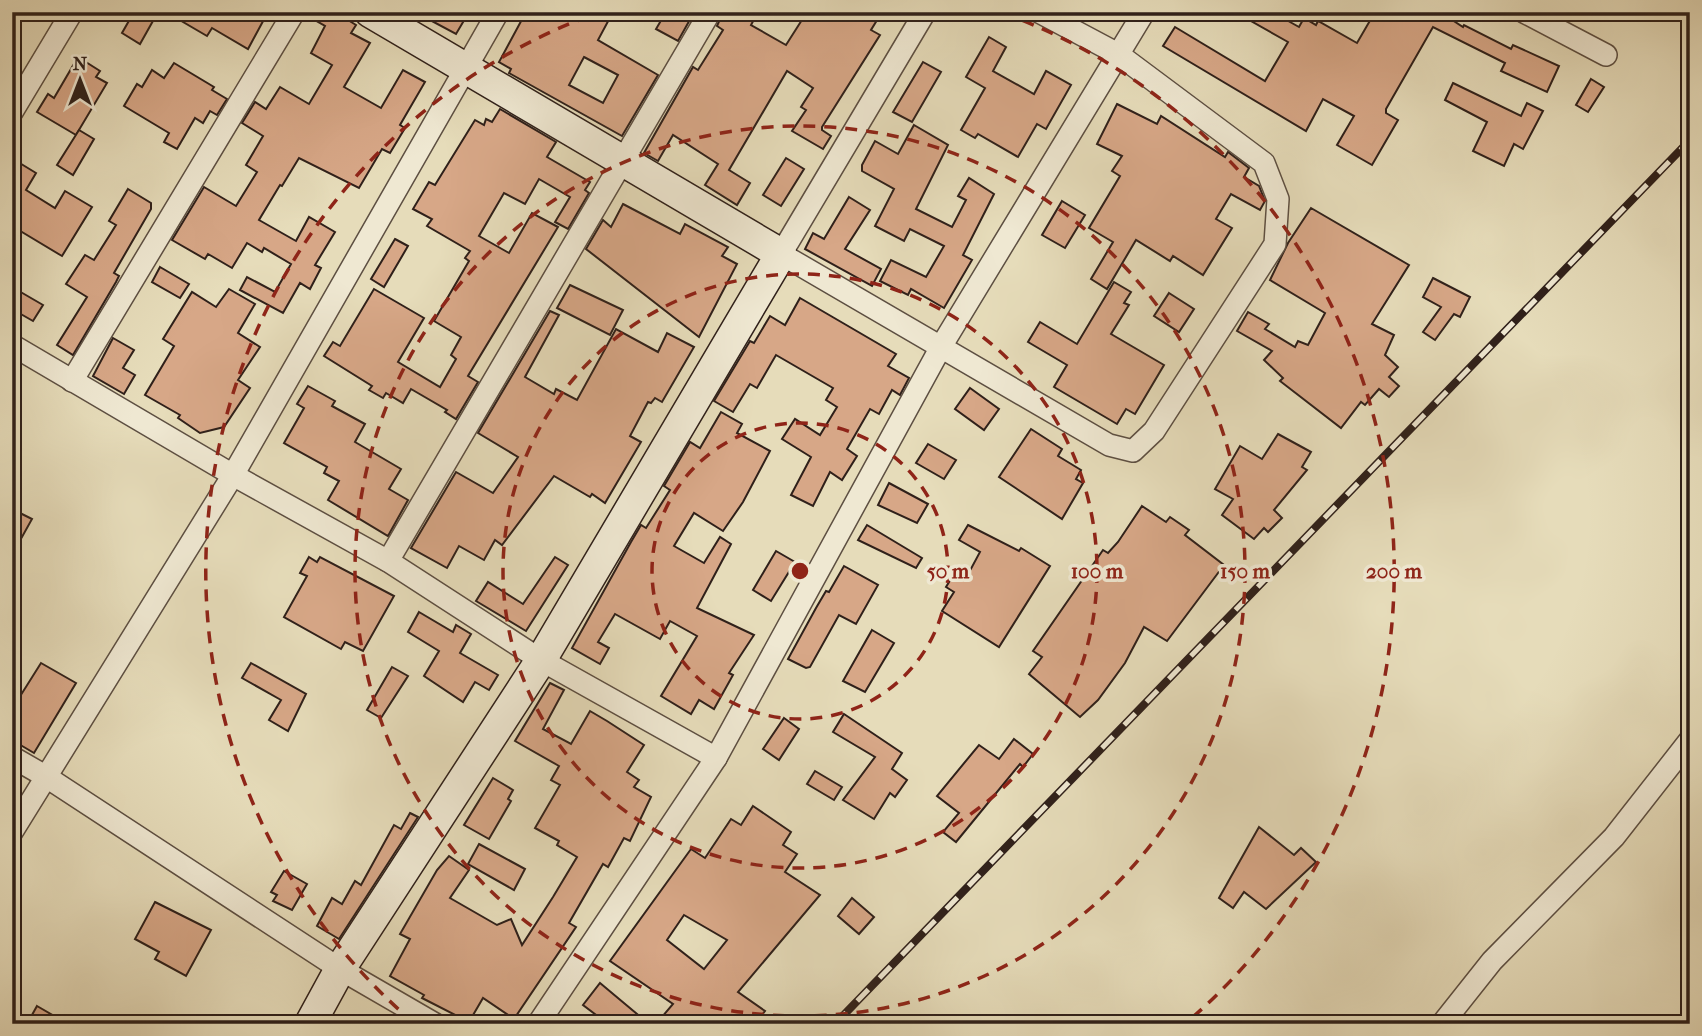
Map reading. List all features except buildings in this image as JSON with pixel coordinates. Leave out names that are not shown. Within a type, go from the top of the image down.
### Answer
[{"type":"street","points":[[12,112],[72,12]]},
{"type":"street","points":[[72,381],[294,12]]},
{"type":"street","points":[[370,12],[1109,445],[1133,451],[1154,431],[1275,244],[1278,199],[1264,163],[1118,54],[1040,12]]},
{"type":"street","points":[[12,832],[233,475],[498,12]]},
{"type":"street","points":[[388,561],[710,12]]},
{"type":"street","points":[[310,1024],[340,969],[541,660],[925,12]]},
{"type":"street","points":[[538,1024],[716,758],[942,345],[1144,12]]},
{"type":"street","points":[[1524,12],[1606,55]]},
{"type":"street","points":[[12,345],[233,475],[388,561],[541,660],[716,758]]},
{"type":"street","points":[[1442,1024],[1492,961],[1614,837],[1690,740]]},
{"type":"street","points":[[12,757],[340,969],[435,1024]]},
{"type":"railway","points":[[835,1024],[1690,140]]}]
